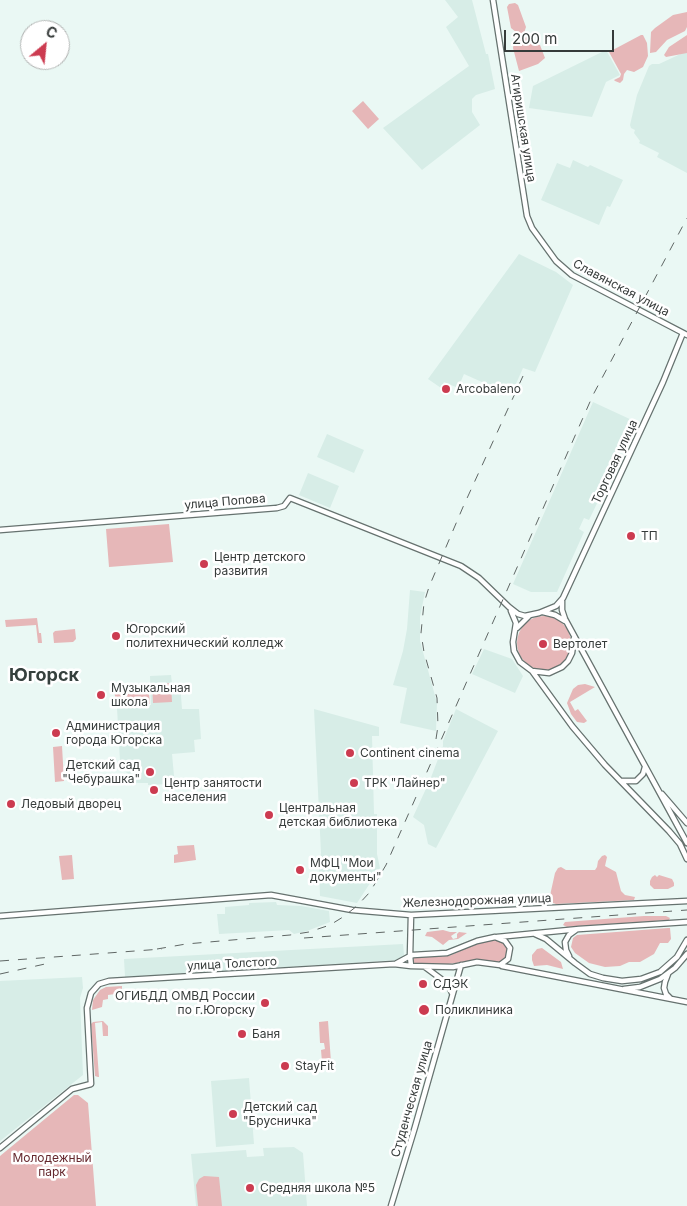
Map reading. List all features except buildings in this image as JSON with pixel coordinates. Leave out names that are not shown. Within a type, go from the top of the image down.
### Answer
[{"type":"street","name":"Агиришская улица","points":[[493,0],[527,216],[532,228]]},
{"type":"street","name":"Славянская улица","points":[[532,228],[566,272],[685,334]]},
{"type":"street","name":"Торговая улица","points":[[563,598],[685,334]]},
{"type":"street","name":"улица Попова","points":[[0,530],[235,512],[284,506],[290,498],[420,548],[461,566],[479,578],[509,607]]},
{"type":"street","points":[[509,607],[521,615],[532,615],[556,606],[563,598]]},
{"type":"street","points":[[563,598],[562,610],[568,625],[687,843]]},
{"type":"street","points":[[509,607],[516,619],[513,642],[516,655],[523,666],[532,671],[549,673],[558,670],[566,664],[574,649],[572,632]]},
{"type":"street","points":[[539,613],[555,615],[568,625]]},
{"type":"street","points":[[514,634],[521,622],[532,615]]},
{"type":"street","points":[[532,671],[572,726],[620,781],[680,844],[687,859]]},
{"type":"street","points":[[620,781],[632,782],[639,778],[643,774],[645,765]]},
{"type":"street","points":[[656,787],[687,823]]},
{"type":"street","name":"Железнодорожная улица","points":[[0,916],[271,895],[352,910],[411,916],[687,901]]},
{"type":"street","points":[[411,916],[411,966]]},
{"type":"street","points":[[394,964],[410,956],[447,953],[477,941],[495,937],[579,928],[687,922]]},
{"type":"street","points":[[575,963],[566,950],[565,942],[569,935],[579,928]]},
{"type":"street","points":[[528,933],[536,934],[546,939],[590,974],[622,981],[654,976],[666,968],[681,952],[687,940]]},
{"type":"street","points":[[495,937],[505,941],[510,948],[508,959],[500,965]]},
{"type":"street","points":[[411,939],[414,948],[424,954]]},
{"type":"street","points":[[613,988],[640,987],[654,982],[668,974],[687,954]]},
{"type":"street","points":[[394,964],[452,967],[477,962],[687,1002]]},
{"type":"street","name":"улица Толстого","points":[[0,1148],[72,1089],[91,1084],[87,1008],[93,990],[100,984],[109,981],[394,964]]},
{"type":"street","name":"Студенческая улица","points":[[391,1206],[416,1127],[461,965]]},
{"type":"street","points":[[425,967],[448,984],[452,990],[452,997]]},
{"type":"street","points":[[668,974],[664,982],[664,988],[666,994],[671,999]]},
{"type":"shaded area","points":[[445,0],[472,0],[486,54],[488,54],[495,89],[476,95],[472,99],[472,112],[480,125],[422,170],[383,128],[469,66],[446,27],[458,17]]},
{"type":"shaded area","points":[[606,50],[620,75],[606,82],[592,117],[529,108],[533,86]]},
{"type":"shaded area","points":[[687,51],[687,173],[657,157],[659,153],[639,143],[640,141],[634,133],[635,130],[630,125],[637,95],[649,66],[659,64]]},
{"type":"shaded area","points":[[573,160],[588,167],[590,165],[623,180],[610,207],[607,206],[599,225],[541,200],[557,163],[570,168]]},
{"type":"shaded area","points":[[519,254],[556,272],[573,285],[535,372],[523,368],[511,395],[464,374],[458,388],[444,382],[441,388],[428,379]]},
{"type":"shaded area","points":[[593,402],[634,421],[589,520],[584,518],[579,529],[584,532],[557,592],[531,592],[513,584]]},
{"type":"shaded area","points":[[327,434],[364,450],[354,473],[317,457]]},
{"type":"shaded area","points":[[308,473],[339,486],[330,508],[299,495]]},
{"type":"shaded area","points":[[410,590],[425,592],[420,617],[420,641],[437,703],[436,731],[400,723],[407,688],[393,685],[407,629]]},
{"type":"shaded area","points":[[484,649],[512,659],[523,676],[515,693],[472,674]]},
{"type":"shaded area","points":[[171,675],[172,684],[180,683],[182,709],[199,709],[201,739],[194,740],[195,752],[172,754],[174,776],[167,777],[168,784],[127,783],[126,761],[120,761],[117,708],[151,705],[150,676]]},
{"type":"shaded area","points":[[314,709],[379,727],[379,736],[372,736],[374,814],[377,814],[377,854],[380,868],[357,903],[320,896],[319,865],[321,853]]},
{"type":"shaded area","points":[[456,709],[498,731],[436,848],[428,844],[424,825],[413,817],[430,780]]},
{"type":"shaded area","points":[[276,902],[277,905],[301,906],[329,911],[330,922],[294,934],[289,930],[219,934],[217,914],[225,914],[225,907],[249,905],[249,903]]},
{"type":"shaded area","points":[[403,944],[404,955],[398,960],[125,977],[124,959]]},
{"type":"shaded area","points":[[82,977],[83,988],[80,998],[83,1075],[0,1141],[0,981]]},
{"type":"shaded area","name":"Детский сад \"Брусничка\"","points":[[249,1078],[254,1144],[216,1147],[211,1081]]},
{"type":"shaded area","name":"Средняя школа №5","points":[[294,1147],[303,1153],[307,1206],[196,1206],[191,1154],[246,1150],[247,1157],[264,1156],[263,1148]]},
{"type":"green space","points":[[515,3],[518,5],[526,27],[524,33],[517,33],[511,28],[507,7],[509,4]]},
{"type":"green space","points":[[687,12],[687,27],[685,31],[667,40],[656,52],[650,53],[651,32],[673,15]]},
{"type":"green space","points":[[643,35],[647,43],[648,56],[643,67],[634,72],[627,70],[620,83],[615,81],[621,74],[609,52]]},
{"type":"green space","points":[[687,35],[687,53],[666,57],[664,55],[669,47]]},
{"type":"green space","points":[[531,37],[533,42],[540,45],[545,58],[538,64],[519,71],[513,48],[514,42]]},
{"type":"green space","points":[[363,101],[379,119],[368,129],[352,111]]},
{"type":"green space","points":[[169,524],[173,562],[109,567],[106,529]]},
{"type":"green space","points":[[539,616],[549,616],[559,620],[567,628],[571,643],[567,658],[559,666],[549,670],[539,670],[529,666],[521,658],[517,648],[517,638],[521,628],[529,620]]},
{"type":"green space","points":[[37,618],[42,643],[38,643],[36,625],[6,627],[5,620]]},
{"type":"green space","points":[[75,629],[76,639],[73,642],[54,643],[53,633],[55,631]]},
{"type":"green space","points":[[171,683],[172,702],[153,703],[152,684]]},
{"type":"green space","points":[[148,684],[150,704],[116,706],[114,687]]},
{"type":"green space","points":[[585,684],[595,687],[570,702],[575,711],[578,709],[587,721],[584,723],[577,722],[571,714],[567,703],[573,689],[578,685]]},
{"type":"green space","points":[[62,746],[64,781],[55,782],[53,747]]},
{"type":"green space","points":[[194,845],[196,860],[174,863],[174,855],[178,854],[177,846]]},
{"type":"green space","points":[[72,855],[74,879],[62,880],[59,856]]},
{"type":"green space","points":[[605,855],[607,857],[605,866],[616,872],[621,891],[625,895],[635,897],[634,900],[553,903],[550,897],[555,873],[558,868],[561,867],[566,870],[595,870],[598,861]]},
{"type":"green space","points":[[655,875],[672,879],[674,886],[668,889],[654,889],[650,885],[650,881]]},
{"type":"green space","points":[[666,916],[670,918],[669,920],[567,927],[563,925],[565,922]]},
{"type":"green space","points":[[670,928],[671,939],[668,943],[660,943],[654,954],[640,962],[629,962],[620,966],[605,967],[589,963],[575,953],[571,947],[573,938],[577,935]]},
{"type":"green space","points":[[443,930],[457,932],[451,936],[453,939],[457,938],[459,932],[467,933],[458,939],[449,940],[443,945],[432,937],[425,936],[427,932]]},
{"type":"green space","points":[[496,940],[503,943],[507,948],[507,956],[501,962],[480,960],[448,964],[417,964],[413,962],[416,957],[449,956],[479,943]]},
{"type":"green space","points":[[542,948],[561,962],[563,969],[547,965],[534,966],[532,955],[537,949]]},
{"type":"green space","points":[[122,986],[122,993],[108,995],[108,999],[103,1000],[102,1007],[92,1010],[93,1000],[100,990],[106,987]]},
{"type":"green space","points":[[103,1021],[108,1026],[108,1036],[103,1036],[102,1022],[95,1023],[98,1077],[95,1076],[91,1024],[93,1022]]},
{"type":"green space","points":[[328,1021],[331,1062],[322,1062],[321,1050],[325,1049],[324,1043],[320,1043],[319,1022]]},
{"type":"green space","name":"Молодежный парк","points":[[74,1095],[78,1095],[88,1103],[96,1206],[0,1206],[0,1156]]},
{"type":"green space","points":[[204,1176],[219,1177],[222,1206],[198,1206],[196,1185],[199,1179]]},
{"type":"railway","points":[[157,949],[186,944],[309,932],[330,925],[343,917],[370,892],[386,865],[593,395],[687,218]]},
{"type":"railway","points":[[436,739],[438,726],[437,698],[424,652],[421,633],[424,603],[463,507],[523,376]]},
{"type":"railway","points":[[304,938],[687,910]]},
{"type":"railway","points":[[0,961],[162,949]]},
{"type":"railway","points":[[0,974],[45,964]]},
{"type":"place","name":"Arcobaleno","points":[[446,389]]},
{"type":"place","name":"ТП","points":[[631,536]]},
{"type":"place","name":"Центр детского развития","points":[[204,564]]},
{"type":"place","name":"Югорский политехнический колледж","points":[[116,636]]},
{"type":"place","name":"Вертолет","points":[[543,644]]},
{"type":"place","name":"Музыкальная школа","points":[[101,695]]},
{"type":"place","name":"Администрация города Югорска","points":[[56,733]]},
{"type":"place","name":"Continent cinema","points":[[350,753]]},
{"type":"place","name":"Детский сад \"Чебурашка\"","points":[[150,772]]},
{"type":"place","name":"ТРК \"Лайнер\"","points":[[354,783]]},
{"type":"place","name":"Центр занятости населения","points":[[154,790]]},
{"type":"place","name":"Ледовый дворец","points":[[11,804]]},
{"type":"place","name":"Центральная детская библиотека","points":[[269,815]]},
{"type":"place","name":"МФЦ \"Мои документы\"","points":[[300,870]]},
{"type":"place","name":"СДЭК","points":[[423,984]]},
{"type":"place","name":"ОГИБДД ОМВД России по г.Югорску","points":[[265,1003]]},
{"type":"place","name":"Поликлиника","points":[[424,1010]]},
{"type":"place","name":"Баня","points":[[242,1034]]},
{"type":"place","name":"StayFit","points":[[285,1066]]},
{"type":"place","name":"Детский сад \"Брусничка\"","points":[[233,1114]]},
{"type":"place","name":"Средняя школа №5","points":[[250,1188]]},
{"type":"district","name":"Югорск","points":[[44,676]]}]
